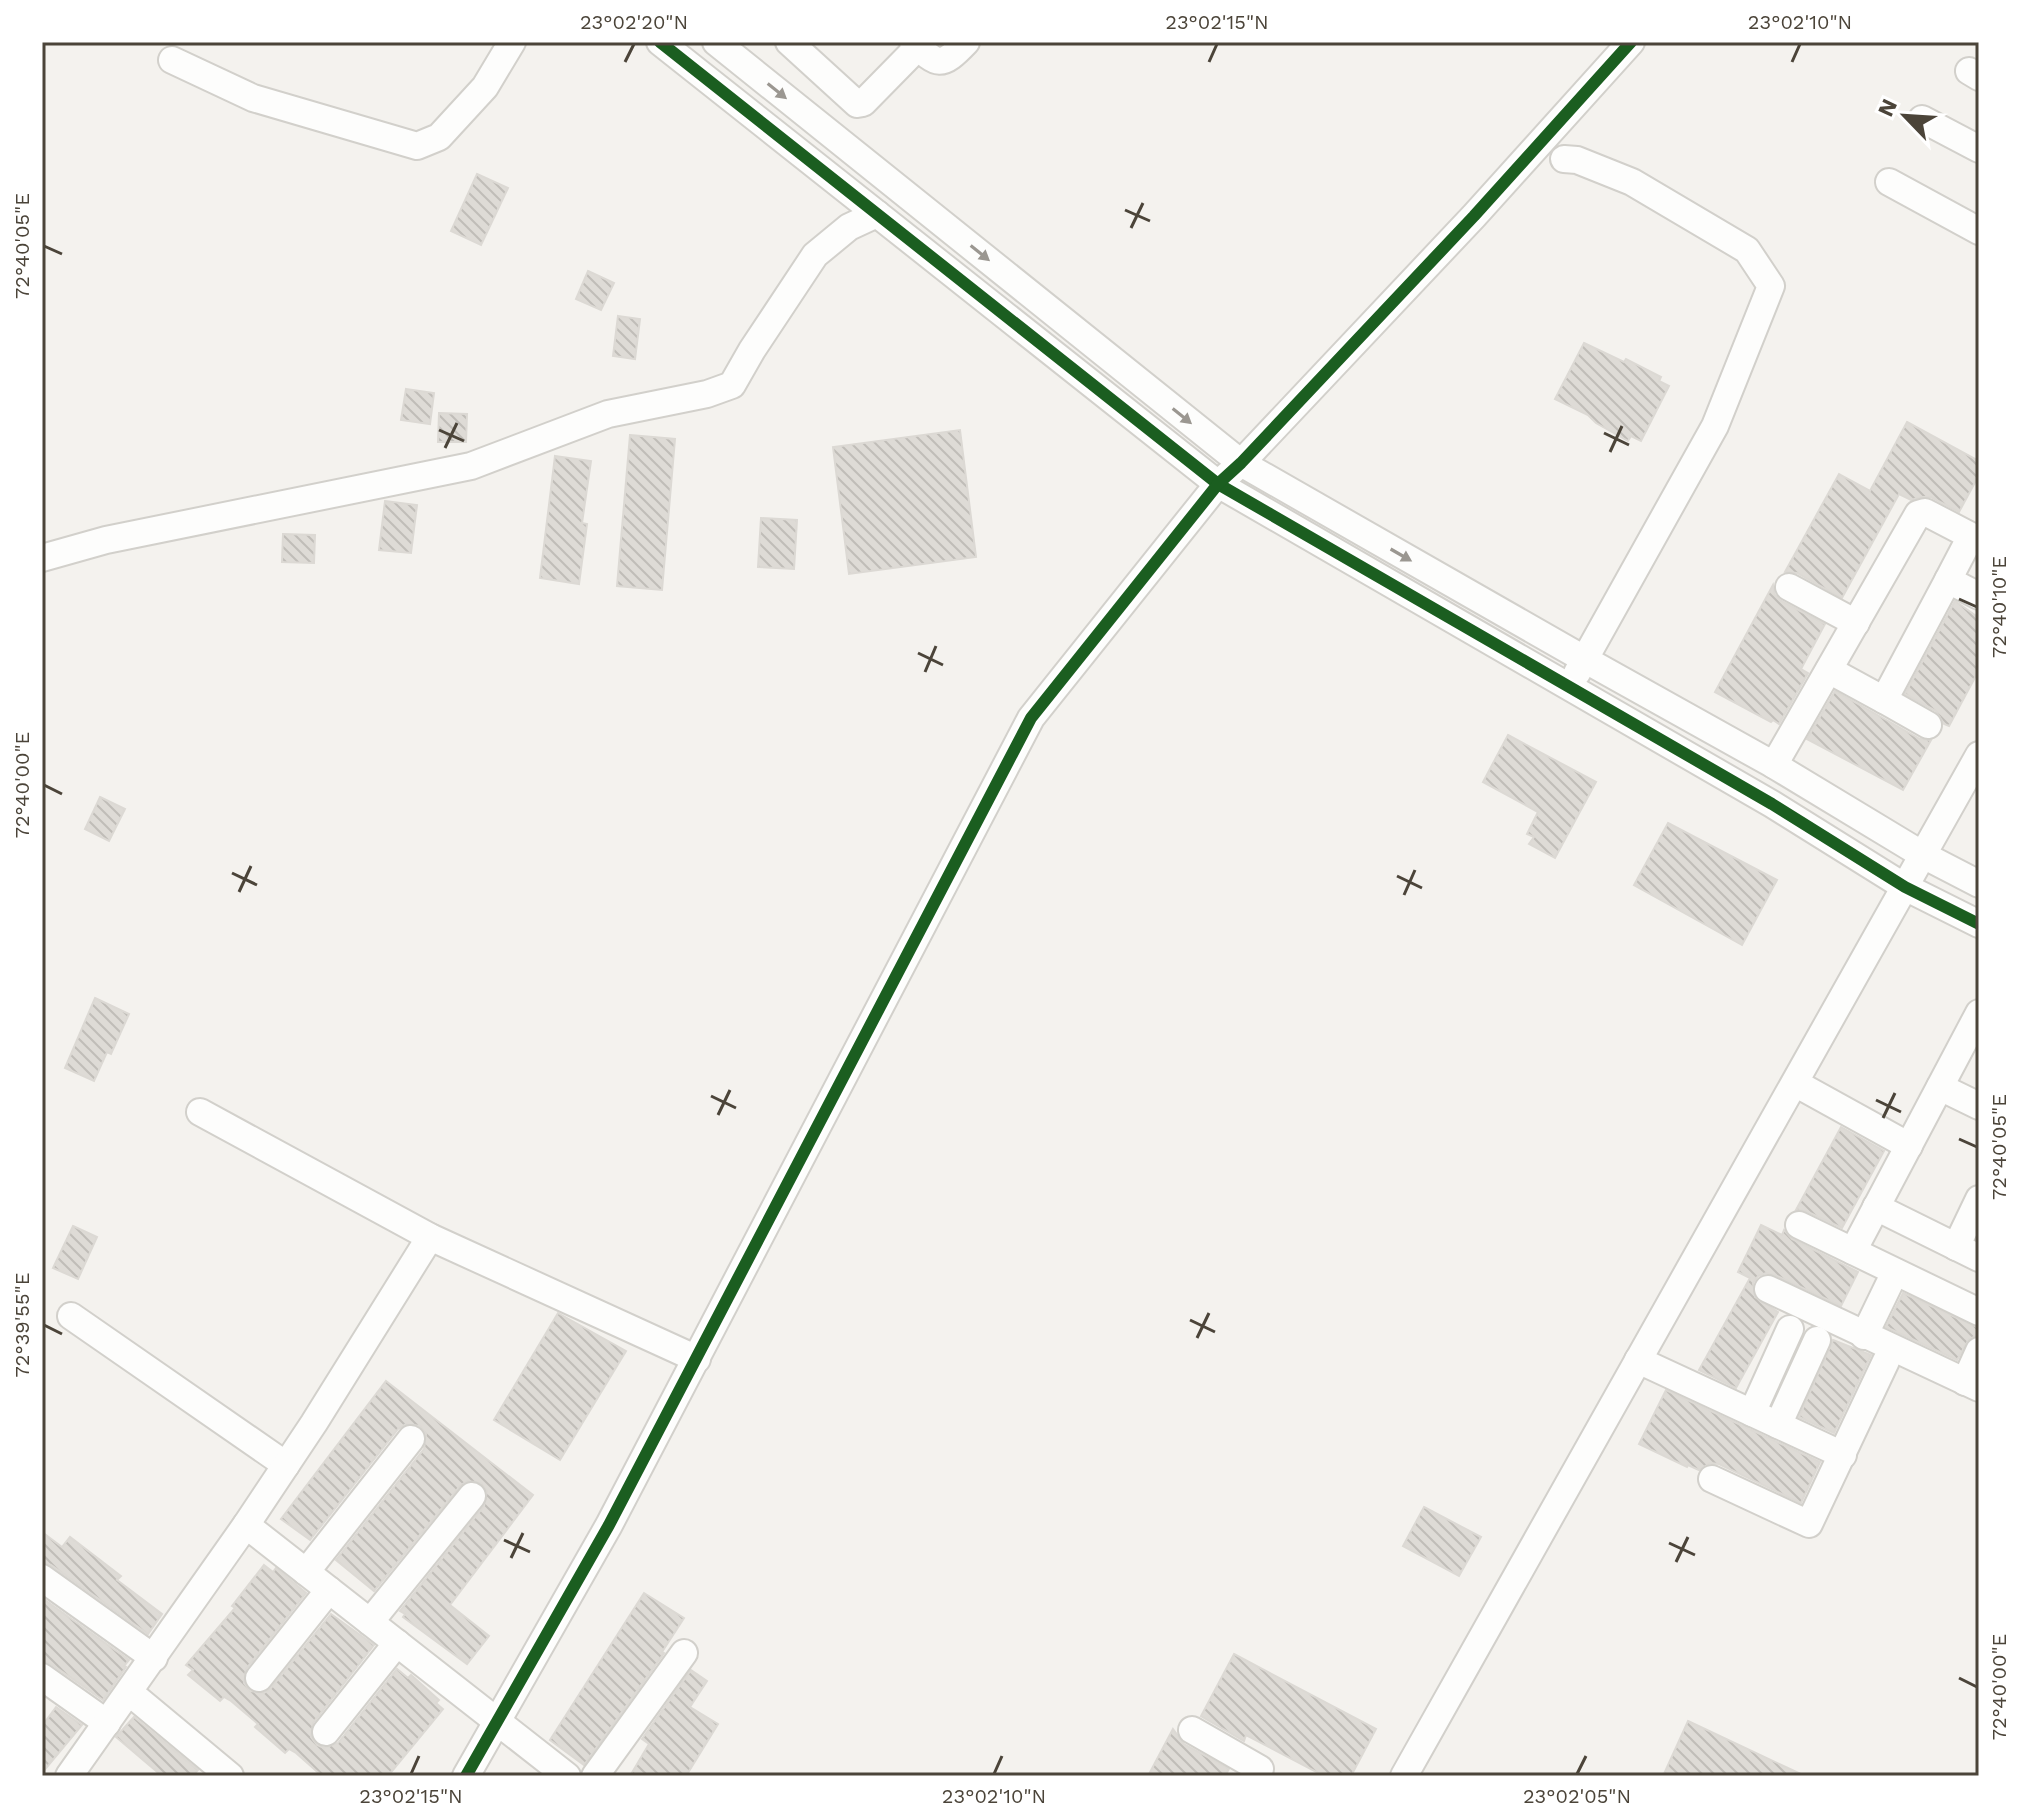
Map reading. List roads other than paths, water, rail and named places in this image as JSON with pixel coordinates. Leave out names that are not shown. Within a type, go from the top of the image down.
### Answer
[{"type":"street","points":[[172,60],[253,98],[417,146],[439,137],[485,87],[512,42]]},
{"type":"street","points":[[716,42],[1241,463],[1774,765],[1923,855],[1979,884]]},
{"type":"street","points":[[789,42],[857,104],[863,103],[916,44],[931,59],[940,62],[948,60],[966,42]]},
{"type":"street","points":[[466,1776],[609,1525],[1031,718],[1218,484],[1474,216],[1631,42]]},
{"type":"street","points":[[671,45],[877,214],[1218,484],[1772,804],[1905,887],[1979,924]]},
{"type":"street","points":[[1922,119],[1979,149]]},
{"type":"street","points":[[1564,159],[1577,160],[1632,182],[1747,250],[1771,286],[1715,426],[1571,687]]},
{"type":"street","points":[[1889,182],[1979,231]]},
{"type":"street","points":[[42,558],[106,540],[471,466],[608,414],[707,394],[732,385],[815,255],[849,227],[877,214]]},
{"type":"street","points":[[1774,765],[1918,514],[1925,512],[1975,529],[1884,700]]},
{"type":"street","points":[[1948,580],[1979,596]]},
{"type":"street","points":[[1789,587],[1856,623]]},
{"type":"street","points":[[1829,670],[1928,725]]},
{"type":"street","points":[[1404,1776],[1979,755]]},
{"type":"street","points":[[1853,1251],[1940,1087],[1970,1051],[1979,1013]]},
{"type":"street","points":[[1795,1083],[1909,1146]]},
{"type":"street","points":[[1940,1087],[1979,1106]]},
{"type":"street","points":[[200,1112],[430,1237],[697,1359]]},
{"type":"street","points":[[1876,1207],[1967,1252],[1979,1199]]},
{"type":"street","points":[[1799,1225],[1979,1312]]},
{"type":"street","points":[[79,1773],[107,1723],[286,1465],[430,1237]]},
{"type":"street","points":[[1864,1336],[1895,1272]]},
{"type":"street","points":[[1768,1289],[1972,1385],[1979,1351]]},
{"type":"street","points":[[71,1316],[286,1465]]},
{"type":"street","points":[[1752,1413],[1790,1329]]},
{"type":"street","points":[[1778,1425],[1817,1340]]},
{"type":"street","points":[[1638,1360],[1843,1455]]},
{"type":"street","points":[[1712,1479],[1809,1524],[1886,1361]]},
{"type":"street","points":[[306,1572],[411,1439]]},
{"type":"street","points":[[370,1622],[472,1496]]},
{"type":"street","points":[[246,1525],[567,1776]]},
{"type":"street","points":[[42,1578],[154,1658]]},
{"type":"street","points":[[259,1678],[329,1590]]},
{"type":"street","points":[[326,1732],[397,1643]]},
{"type":"street","points":[[595,1776],[684,1653]]},
{"type":"street","points":[[42,1677],[107,1723]]},
{"type":"street","points":[[129,1692],[230,1776]]},
{"type":"street","points":[[1192,1730],[1263,1774]]}]
